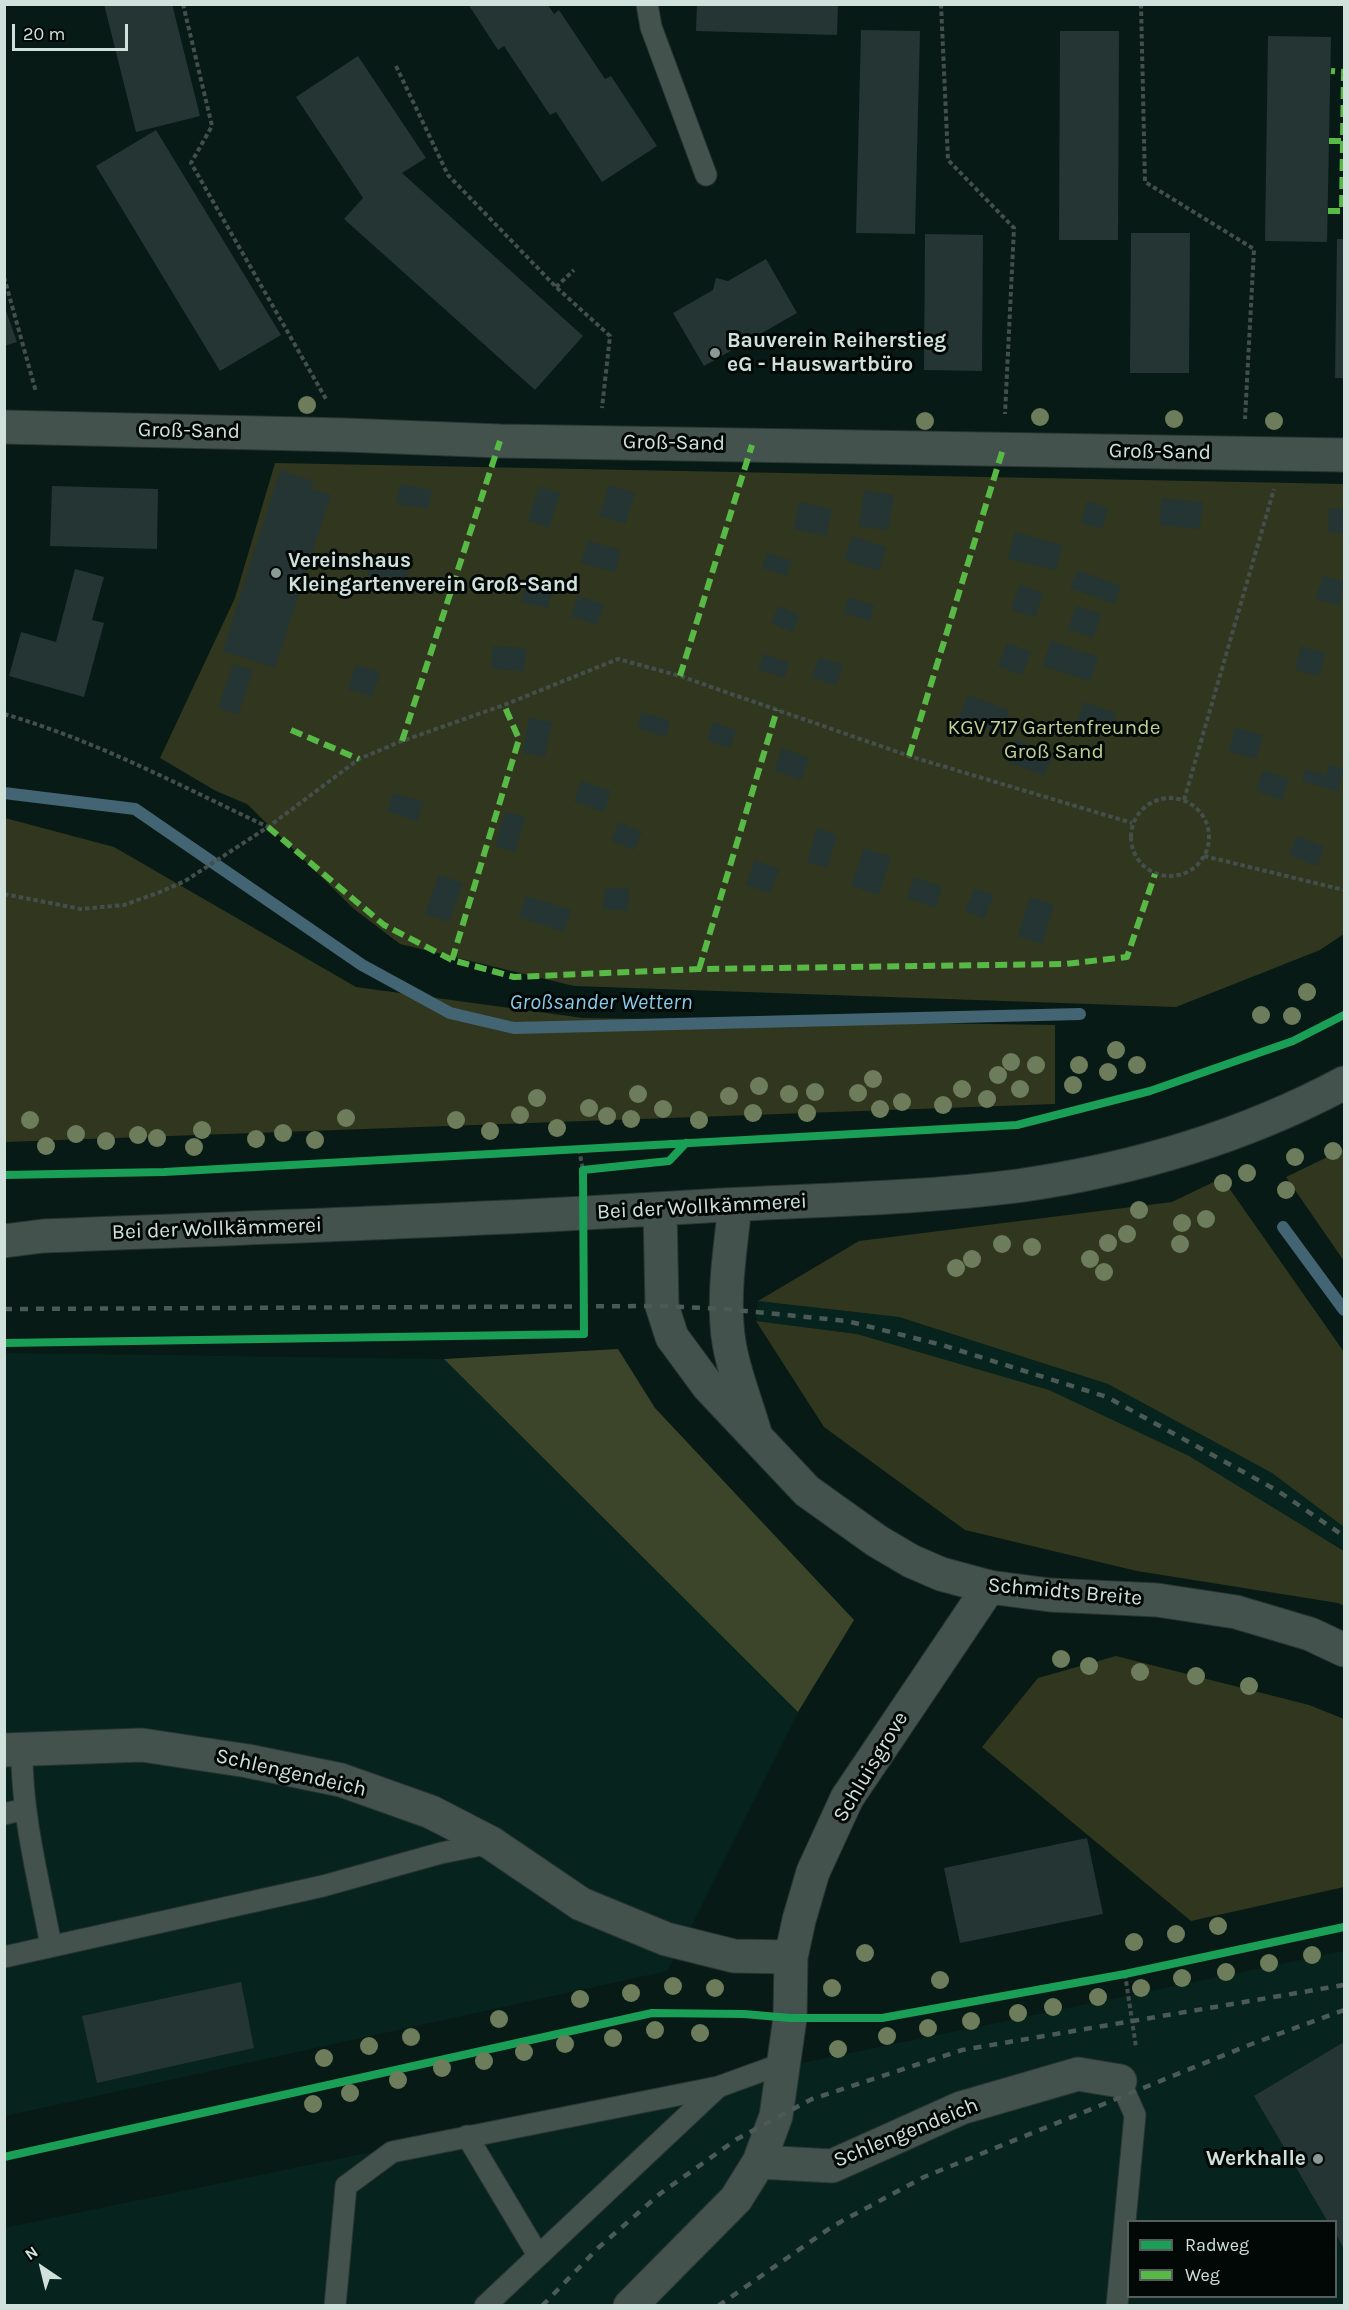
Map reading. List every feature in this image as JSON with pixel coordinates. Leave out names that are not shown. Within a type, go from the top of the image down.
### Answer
[{"type":"street","name":"Groß-Sand","points":[[4,427],[500,441],[1344,455]]},
{"type":"street","name":"Bei der Wollkämmerei","points":[[4,1240],[43,1236],[582,1214],[946,1193],[1018,1185],[1100,1171],[1168,1154],[1272,1117],[1344,1083]]},
{"type":"street","name":"Schmidts Breite","points":[[735,1204],[726,1309],[727,1327],[731,1350],[756,1436]]},
{"type":"street","name":"Schmidts Breite","points":[[660,1209],[662,1306],[672,1337],[708,1386],[807,1491],[877,1541],[911,1561],[941,1574],[989,1587],[1050,1595],[1157,1600],[1236,1612],[1310,1634],[1344,1650]]},
{"type":"street","name":"Bei der Wollkämmerei","points":[[4,1230],[43,1236]]},
{"type":"street","name":"Schluisgrove","points":[[630,2306],[736,2199],[759,2162],[776,2116],[790,2018],[791,1957],[813,1872],[847,1798],[989,1587]]},
{"type":"street","name":"Schlengendeich","points":[[14,1749],[142,1745],[272,1766],[341,1780],[431,1812],[491,1843],[581,1904],[666,1939],[734,1956],[791,1957]]},
{"type":"street","name":"Schlengendeich","points":[[759,2162],[832,2166],[961,2108],[1078,2074],[1120,2081]]},
{"type":"lane","points":[[647,4],[651,27],[706,176]]},
{"type":"lane","points":[[14,1749],[22,1781],[15,1812],[51,1946]]},
{"type":"lane","points":[[4,1957],[323,1886],[441,1853],[491,1843]]},
{"type":"lane","points":[[335,2306],[346,2186],[392,2152],[718,2087],[784,2063]]},
{"type":"lane","points":[[1118,2306],[1135,2115],[1120,2081]]},
{"type":"lane","points":[[485,2306],[718,2087]]},
{"type":"lane","points":[[467,2136],[538,2255]]},
{"type":"path","points":[[183,4],[212,126],[191,163],[345,435]]},
{"type":"path","points":[[941,4],[948,160],[1014,228],[1004,449]]},
{"type":"path","points":[[1142,4],[1144,182],[1254,249],[1243,454]]},
{"type":"path","points":[[396,66],[448,175],[556,287],[610,336],[598,441]]},
{"type":"path","points":[[556,287],[574,270]]},
{"type":"path","points":[[4,278],[47,429]]},
{"type":"path","points":[[1184,800],[1285,454]]},
{"type":"path","points":[[4,894],[81,909],[124,905],[185,881],[268,826],[359,759],[402,741],[504,705],[618,659],[680,676],[909,756],[1132,823]]},
{"type":"path","points":[[4,714],[45,726],[128,760],[268,826]]},
{"type":"path","points":[[1163,798],[1184,800],[1196,807],[1206,820],[1209,837],[1204,856],[1192,869],[1174,876],[1155,874],[1139,862],[1130,841],[1132,823],[1144,807],[1163,798]]},
{"type":"path","points":[[1204,856],[1344,890]]},
{"type":"path","points":[[4,1174],[164,1172],[1017,1125],[1150,1090],[1293,1041],[1344,1015]]},
{"type":"path","points":[[579,1149],[583,1170]]},
{"type":"path","points":[[4,1343],[584,1334]]},
{"type":"path","points":[[1120,2081],[1138,2059],[1125,1974]]},
{"type":"shaded area","points":[[758,1301],[899,1317],[1108,1384],[1272,1473],[1344,1527],[1344,1551],[1049,1390],[857,1334],[756,1321]]},
{"type":"shaded area","points":[[618,1349],[655,1408],[854,1620],[798,1712],[444,1359]]},
{"type":"shaded area","points":[[5,1353],[444,1359],[798,1712],[667,1971],[5,2116]]},
{"type":"shaded area","points":[[1344,1951],[1344,2305],[5,2305],[4,2228]]},
{"type":"green space","name":"KGV 717 Gartenfreunde Groß Sand","points":[[275,463],[1344,484],[1344,934],[1320,950],[1176,1007],[574,986],[400,944],[354,909],[247,804],[216,791],[160,758],[235,598]]},
{"type":"green space","points":[[5,818],[114,847],[356,987],[583,1018],[1055,1025],[1055,1104],[5,1142]]},
{"type":"green space","points":[[1344,1149],[1344,1261],[1286,1177]]},
{"type":"green space","points":[[1222,1178],[1344,1352],[1344,1527],[1272,1473],[1108,1384],[899,1317],[758,1301],[859,1241],[1172,1202]]},
{"type":"green space","points":[[756,1321],[857,1334],[1049,1390],[1189,1456],[1344,1551],[1344,1606],[1338,1603],[1137,1571],[965,1530],[824,1427]]},
{"type":"green space","points":[[1116,1656],[1309,1705],[1344,1719],[1344,1887],[1191,1921],[982,1747],[1038,1678]]},
{"type":"building","points":[[104,4],[172,4],[200,116],[136,132]]},
{"type":"building","points":[[468,4],[547,4],[554,14],[559,10],[605,79],[611,76],[657,146],[602,182],[556,112],[550,115],[504,46],[498,50]]},
{"type":"building","points":[[697,4],[838,4],[837,35],[696,31]]},
{"type":"building","points":[[861,30],[920,31],[915,234],[856,233]]},
{"type":"building","points":[[1060,31],[1119,31],[1118,240],[1059,240]]},
{"type":"building","points":[[1268,36],[1331,37],[1327,242],[1265,241]]},
{"type":"building","points":[[358,56],[426,158],[402,173],[583,336],[535,390],[344,219],[363,198],[296,97]]},
{"type":"building","points":[[156,130],[281,335],[220,371],[96,166]]},
{"type":"building","points":[[1131,233],[1190,233],[1189,373],[1130,373]]},
{"type":"building","points":[[925,234],[983,235],[982,371],[924,370]]},
{"type":"building","points":[[1337,239],[1344,239],[1344,378],[1335,378]]},
{"type":"building","points":[[766,259],[797,313],[704,366],[673,313],[713,290],[716,278],[728,281]]},
{"type":"building","points":[[4,305],[17,342],[4,346]]},
{"type":"building","name":"Vereinshaus Kleingartenverein Groß-Sand","points":[[280,470],[313,481],[311,489],[331,495],[275,668],[223,651]]},
{"type":"building","points":[[400,484],[432,490],[428,509],[396,504]]},
{"type":"building","points":[[609,485],[635,493],[625,524],[599,516]]},
{"type":"building","points":[[52,486],[158,489],[157,549],[50,546]]},
{"type":"building","points":[[539,486],[560,493],[549,528],[528,521]]},
{"type":"building","points":[[864,490],[894,495],[888,530],[859,526]]},
{"type":"building","points":[[1162,498],[1203,502],[1200,529],[1159,525]]},
{"type":"building","points":[[1087,501],[1108,508],[1102,529],[1081,523]]},
{"type":"building","points":[[799,502],[832,509],[826,536],[794,529]]},
{"type":"building","points":[[1329,508],[1344,509],[1344,533],[1328,532]]},
{"type":"building","points":[[1015,532],[1062,545],[1056,570],[1008,559]]},
{"type":"building","points":[[852,536],[886,547],[879,571],[844,560]]},
{"type":"building","points":[[588,541],[621,550],[615,572],[581,563]]},
{"type":"building","points":[[767,553],[792,561],[787,576],[762,568]]},
{"type":"building","points":[[370,559],[409,566],[405,589],[366,582]]},
{"type":"building","points":[[75,569],[104,577],[92,620],[104,623],[84,697],[9,676],[21,632],[56,642]]},
{"type":"building","points":[[1077,570],[1121,586],[1114,604],[1070,588]]},
{"type":"building","points":[[1323,576],[1344,582],[1340,606],[1316,599]]},
{"type":"building","points":[[526,582],[553,588],[548,608],[521,602]]},
{"type":"building","points":[[1019,584],[1043,593],[1035,617],[1011,610]]},
{"type":"building","points":[[578,596],[604,604],[597,625],[571,616]]},
{"type":"building","points":[[848,597],[874,605],[870,621],[844,613]]},
{"type":"building","points":[[778,606],[799,615],[792,632],[771,623]]},
{"type":"building","points":[[1076,606],[1101,614],[1093,638],[1068,629]]},
{"type":"building","points":[[1051,641],[1098,657],[1090,681],[1043,666]]},
{"type":"building","points":[[1007,643],[1031,652],[1022,675],[998,666]]},
{"type":"building","points":[[493,646],[526,648],[524,671],[491,669]]},
{"type":"building","points":[[1301,646],[1325,653],[1320,676],[1295,670]]},
{"type":"building","points":[[764,654],[790,663],[784,678],[758,669]]},
{"type":"building","points":[[819,657],[843,665],[836,686],[812,677]]},
{"type":"building","points":[[233,664],[253,670],[238,715],[218,708]]},
{"type":"building","points":[[356,665],[380,672],[372,697],[348,689]]},
{"type":"building","points":[[968,695],[1009,710],[1000,734],[959,718]]},
{"type":"building","points":[[1084,702],[1116,713],[1108,736],[1076,725]]},
{"type":"building","points":[[642,712],[670,721],[666,737],[637,728]]},
{"type":"building","points":[[529,718],[552,722],[545,757],[523,753]]},
{"type":"building","points":[[713,722],[736,730],[730,748],[707,740]]},
{"type":"building","points":[[1235,727],[1263,735],[1256,759],[1229,752]]},
{"type":"building","points":[[1015,739],[1053,754],[1044,776],[1006,761]]},
{"type":"building","points":[[782,748],[809,758],[801,780],[774,770]]},
{"type":"building","points":[[1329,765],[1344,769],[1338,792],[1302,781],[1306,769],[1326,775]]},
{"type":"building","points":[[1263,770],[1289,779],[1282,800],[1256,791]]},
{"type":"building","points":[[581,781],[611,791],[604,812],[574,802]]},
{"type":"building","points":[[393,793],[424,802],[417,821],[387,811]]},
{"type":"building","points":[[505,812],[525,817],[515,852],[495,846]]},
{"type":"building","points":[[619,822],[642,832],[634,850],[611,840]]},
{"type":"building","points":[[817,828],[837,835],[827,868],[807,862]]},
{"type":"building","points":[[1297,836],[1324,847],[1317,866],[1289,855]]},
{"type":"building","points":[[864,848],[891,857],[879,895],[851,886]]},
{"type":"building","points":[[755,860],[779,869],[770,893],[746,885]]},
{"type":"building","points":[[439,875],[463,883],[449,922],[425,914]]},
{"type":"building","points":[[914,877],[942,887],[936,908],[907,898]]},
{"type":"building","points":[[605,888],[629,889],[628,911],[603,909]]},
{"type":"building","points":[[975,888],[994,895],[984,919],[965,911]]},
{"type":"building","points":[[526,896],[571,910],[564,932],[519,917]]},
{"type":"building","points":[[1030,897],[1054,905],[1042,944],[1018,936]]},
{"type":"building","points":[[1087,1838],[1103,1914],[960,1943],[944,1868]]},
{"type":"building","points":[[241,1982],[254,2048],[97,2083],[82,2016]]},
{"type":"building","name":"Werkhalle","points":[[1344,2042],[1344,2249],[1337,2236],[1337,2220],[1327,2220],[1254,2096]]},
{"type":"waterway","name":"Großsander Wettern","points":[[4,793],[135,809],[362,965],[450,1013],[514,1028],[1080,1014]]},
{"type":"waterway","name":"Großsander Wettern","points":[[1283,1227],[1344,1310]]},
{"type":"railway","points":[[4,1309],[662,1306],[726,1309],[847,1321],[942,1345],[1107,1397],[1278,1491],[1344,1536]]},
{"type":"railway","points":[[542,2306],[598,2248],[661,2193],[737,2139],[812,2099],[962,2050],[1344,1985]]},
{"type":"railway","points":[[718,2306],[833,2226],[924,2177],[1249,2045],[1344,2010]]},
{"type":"marked path","points":[[1328,211],[1342,211],[1344,72],[1331,71]]},
{"type":"marked path","points":[[1329,141],[1344,141]]},
{"type":"marked path","points":[[402,741],[500,441]]},
{"type":"marked path","points":[[680,676],[752,445]]},
{"type":"marked path","points":[[909,756],[1003,449]]},
{"type":"marked path","points":[[452,960],[519,739],[504,705]]},
{"type":"marked path","points":[[699,969],[777,710]]},
{"type":"marked path","points":[[291,730],[359,759]]},
{"type":"marked path","points":[[268,827],[384,925],[452,960],[514,977],[699,969],[1065,964],[1127,957],[1155,874]]},
{"type":"cycle path","points":[[4,1175],[164,1172],[1017,1125],[1150,1091],[1293,1041],[1344,1015]]},
{"type":"cycle path","points":[[4,1343],[584,1334],[583,1170],[669,1161],[686,1143]]},
{"type":"cycle path","points":[[4,2157],[652,2013],[744,2014],[790,2018],[882,2018],[1125,1974],[1344,1927]]},
{"type":"place","name":"Bauverein Reiherstieg eG - Hauswartbüro","points":[[715,353]]},
{"type":"place","name":"Vereinshaus Kleingartenverein Groß-Sand","points":[[276,573]]},
{"type":"place","name":"Werkhalle","points":[[1318,2159]]}]
